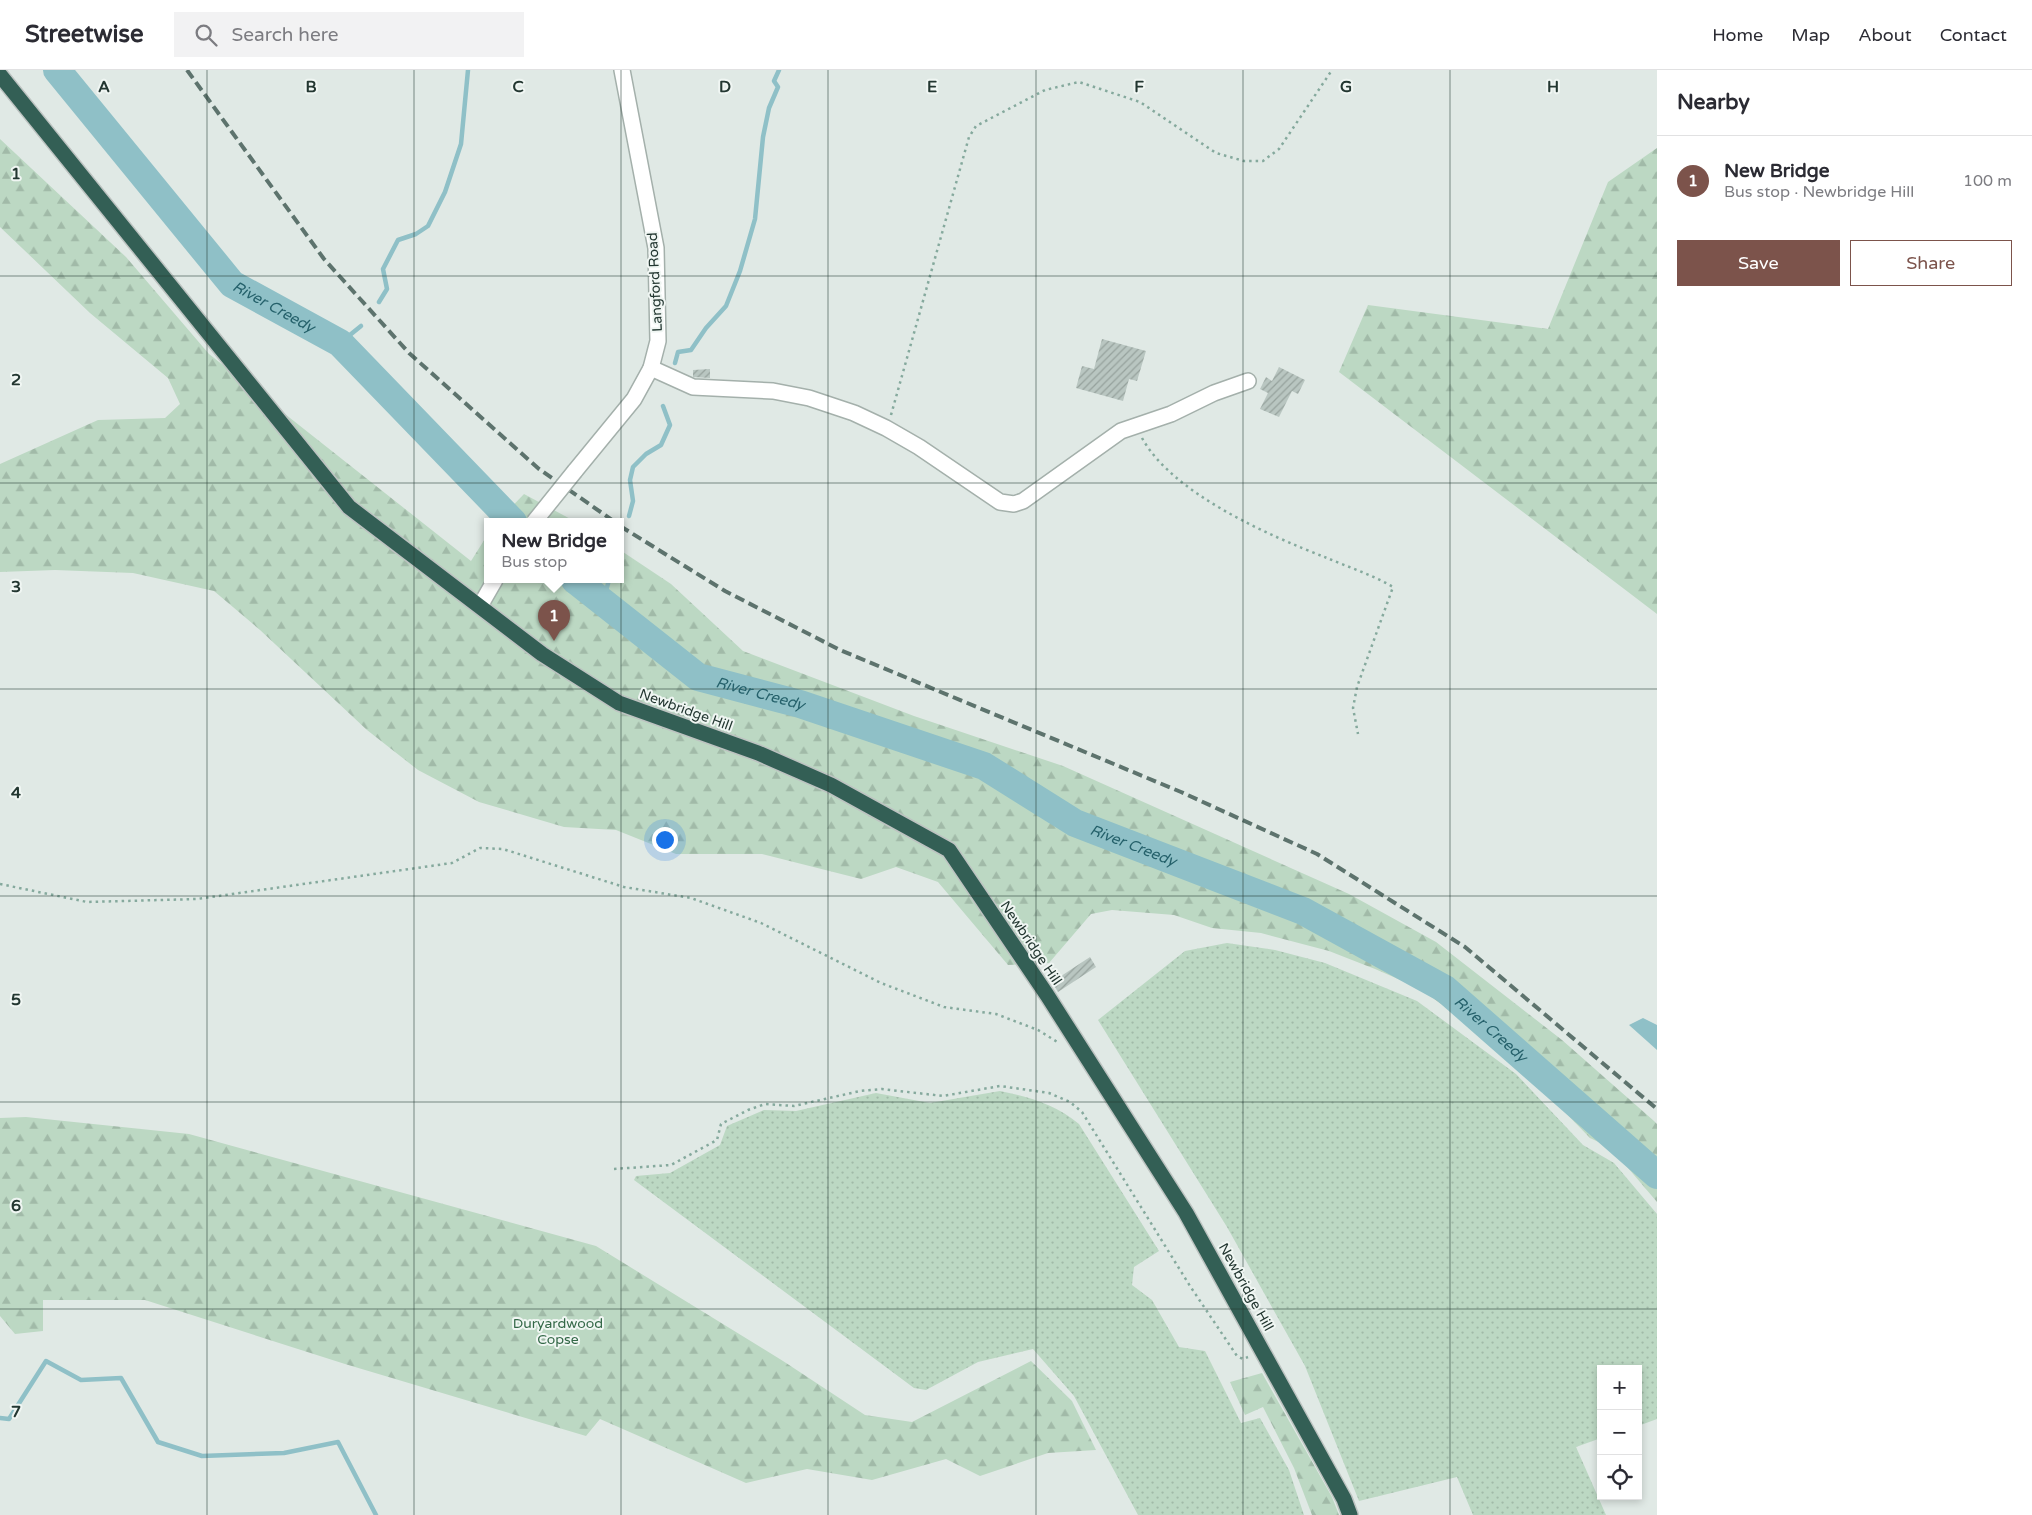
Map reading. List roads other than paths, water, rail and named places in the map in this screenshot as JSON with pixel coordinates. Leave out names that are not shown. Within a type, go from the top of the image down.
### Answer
[{"type":"highway","name":"Newbridge Hill","points":[[0,75],[349,507],[542,654],[619,703],[758,753],[831,785],[949,850],[974,891],[1000,924],[1186,1213],[1344,1499],[1350,1515]]},
{"type":"street","name":"Langford Road","points":[[537,518],[634,399],[650,368],[658,341],[656,248],[622,70]]},
{"type":"street","points":[[650,368],[693,387],[773,391],[808,398],[854,413],[886,428],[919,447],[1000,502],[1014,504],[1023,501],[1120,431],[1171,414],[1214,393],[1248,382]]},
{"type":"street","points":[[480,606],[493,583]]},
{"type":"water","points":[[1643,1018],[1657,1025],[1657,1050],[1629,1025]]},
{"type":"waterway","name":"River Creedy","points":[[57,70],[232,284],[340,343],[509,518]]},
{"type":"waterway","points":[[379,302],[387,289],[383,269],[398,240],[416,234],[428,226],[445,192],[461,144],[468,70]]},
{"type":"waterway","points":[[675,363],[678,352],[691,350],[706,328],[726,306],[740,271],[755,219],[763,137],[769,108],[778,87],[774,81],[779,70]]},
{"type":"waterway","points":[[340,343],[361,326]]},
{"type":"waterway","points":[[629,516],[633,501],[630,480],[633,467],[646,454],[661,445],[670,425],[663,406]]},
{"type":"waterway","name":"River Creedy","points":[[579,583],[698,677],[800,704],[984,766],[1075,823],[1303,911],[1445,989],[1657,1175]]},
{"type":"waterway","points":[[603,602],[608,583]]},
{"type":"waterway","points":[[0,1418],[9,1419],[46,1361],[81,1380],[121,1378],[158,1442],[202,1456],[284,1453],[338,1442],[376,1515]]},
{"type":"railway","points":[[187,70],[324,259],[409,353],[539,469],[609,518]]},
{"type":"railway","points":[[624,528],[725,591],[840,650],[1181,792],[1317,854],[1465,947],[1657,1109]]},
{"type":"place","name":"New Bridge","points":[[554,641]]},
{"type":"park label","name":"Duryardwood Copse","points":[[558,1332]]}]
